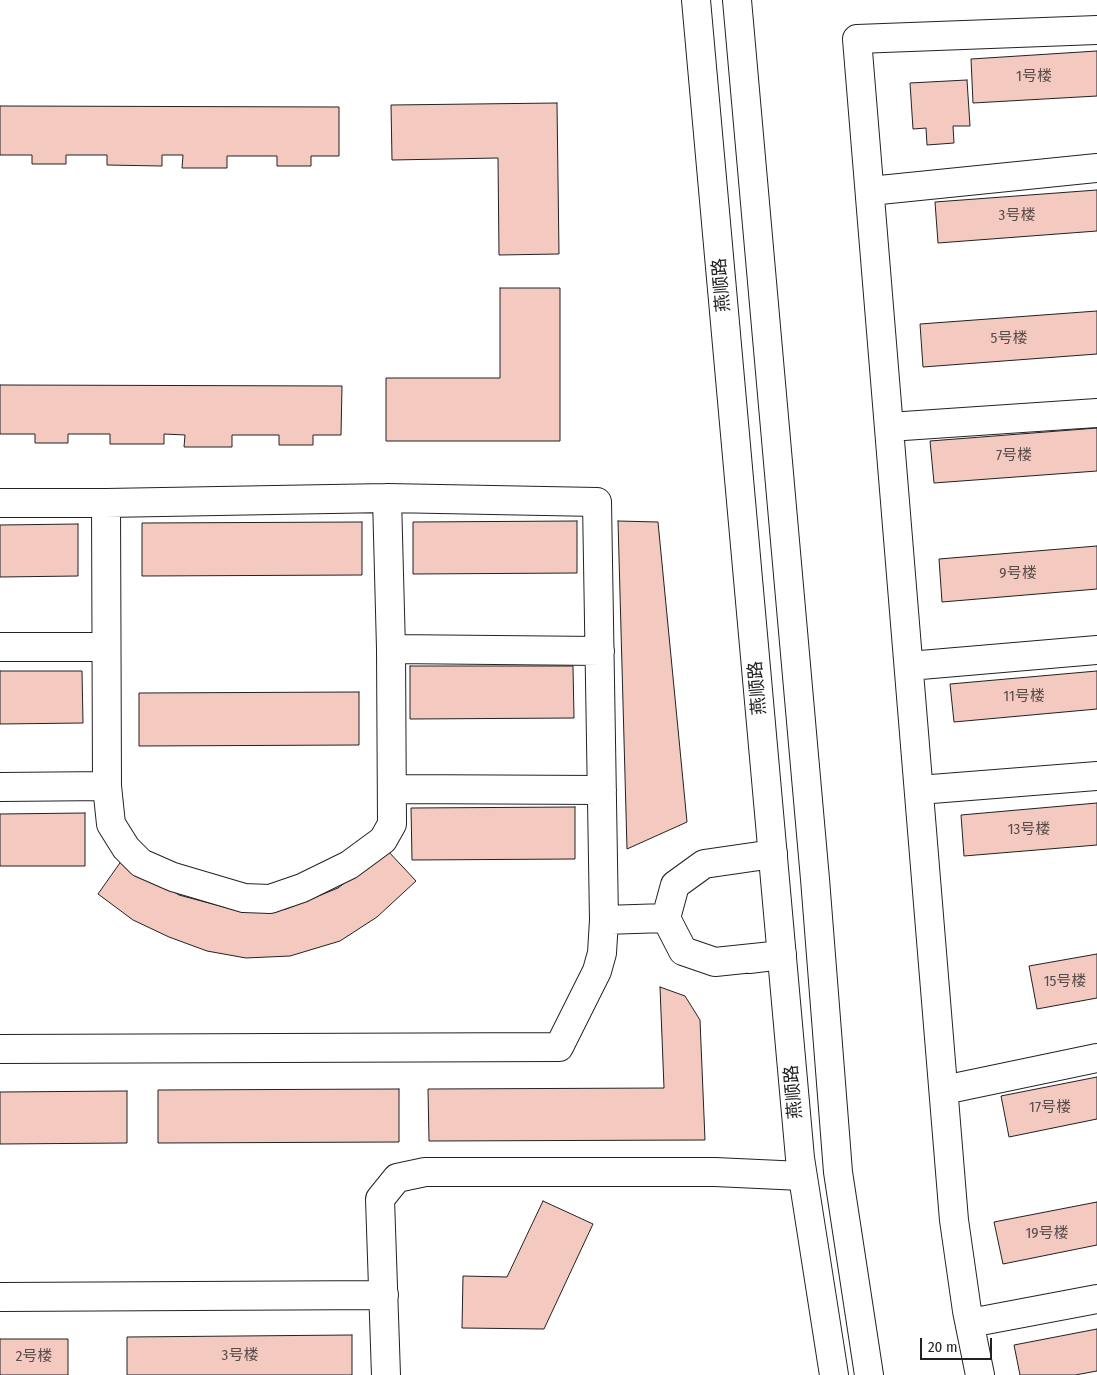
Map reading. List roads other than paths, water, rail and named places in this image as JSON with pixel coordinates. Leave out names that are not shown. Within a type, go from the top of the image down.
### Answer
[{"type":"main road","name":"燕顺路","points":[[696,0],[802,1176],[834,1375]]},
{"type":"main road","points":[[737,0],[838,1172],[869,1375]]},
{"type":"main road","points":[[980,1375],[954,1220],[857,39],[1097,30]]},
{"type":"main road","points":[[870,191],[1097,168]]},
{"type":"main road","points":[[889,427],[1097,413]]},
{"type":"main road","points":[[106,503],[107,786],[111,824],[126,848],[141,863],[173,877],[244,898],[270,898],[302,888],[349,865],[383,840],[392,824],[391,649],[387,498]]},
{"type":"main road","points":[[0,503],[387,498],[597,502],[604,920],[602,954],[597,971],[560,1047],[0,1049]]},
{"type":"main road","points":[[0,647],[106,647]]},
{"type":"main road","points":[[391,649],[600,651]]},
{"type":"main road","points":[[494,650],[600,651]]},
{"type":"main road","points":[[909,666],[1097,650]]},
{"type":"main road","points":[[919,790],[1097,776]]},
{"type":"main road","points":[[0,787],[107,786]]},
{"type":"main road","points":[[392,789],[602,790]]},
{"type":"main road","points":[[773,854],[704,864],[675,885],[666,918],[683,951],[714,962],[782,956]]},
{"type":"main road","points":[[604,920],[666,918]]},
{"type":"main road","points":[[749,959],[782,956]]},
{"type":"main road","points":[[944,1090],[1097,1058]]},
{"type":"main road","points":[[386,1375],[380,1199],[397,1178],[425,1172],[715,1172],[802,1176]]},
{"type":"main road","points":[[0,1297],[384,1295]]},
{"type":"main road","points":[[970,1323],[1097,1298]]}]
